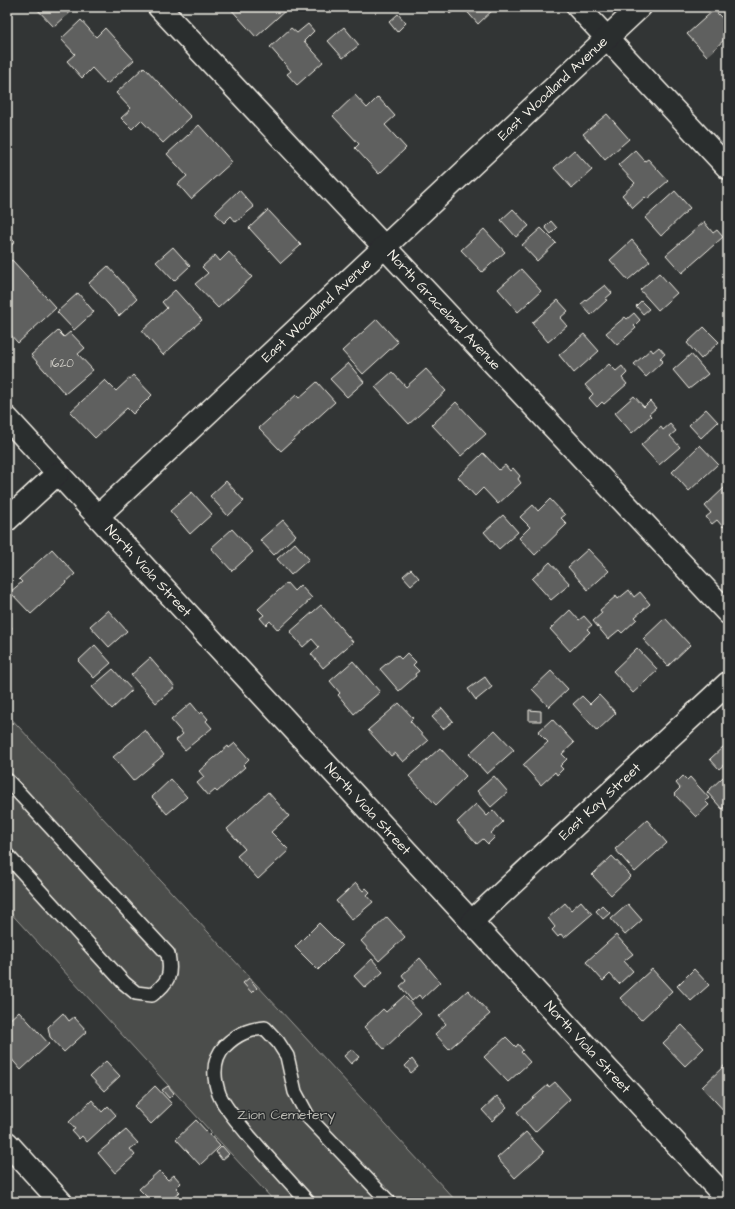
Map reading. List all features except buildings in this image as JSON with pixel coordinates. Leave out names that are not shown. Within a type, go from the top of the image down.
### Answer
[{"type":"street","name":"North Graceland Avenue","points":[[159,7],[728,613]]},
{"type":"street","points":[[578,7],[728,168]]},
{"type":"street","name":"East Woodland Avenue","points":[[98,516],[640,7]]},
{"type":"street","name":"North Viola Street","points":[[7,418],[728,1200]]},
{"type":"street","points":[[7,520],[58,473]]},
{"type":"street","name":"East Kay Street","points":[[472,921],[728,683]]},
{"type":"street","points":[[8,1148],[61,1202]]},
{"type":"lane","points":[[7,780],[168,954],[171,970],[165,985],[152,995],[136,993],[124,983],[7,855]]},
{"type":"lane","points":[[308,1202],[246,1132],[220,1095],[215,1079],[215,1063],[220,1052],[233,1038],[251,1029],[265,1028],[278,1042],[287,1056],[294,1092],[309,1118],[389,1202]]},
{"type":"green space","name":"Zion Cemetery","points":[[7,714],[457,1202],[275,1202],[7,909]]}]
